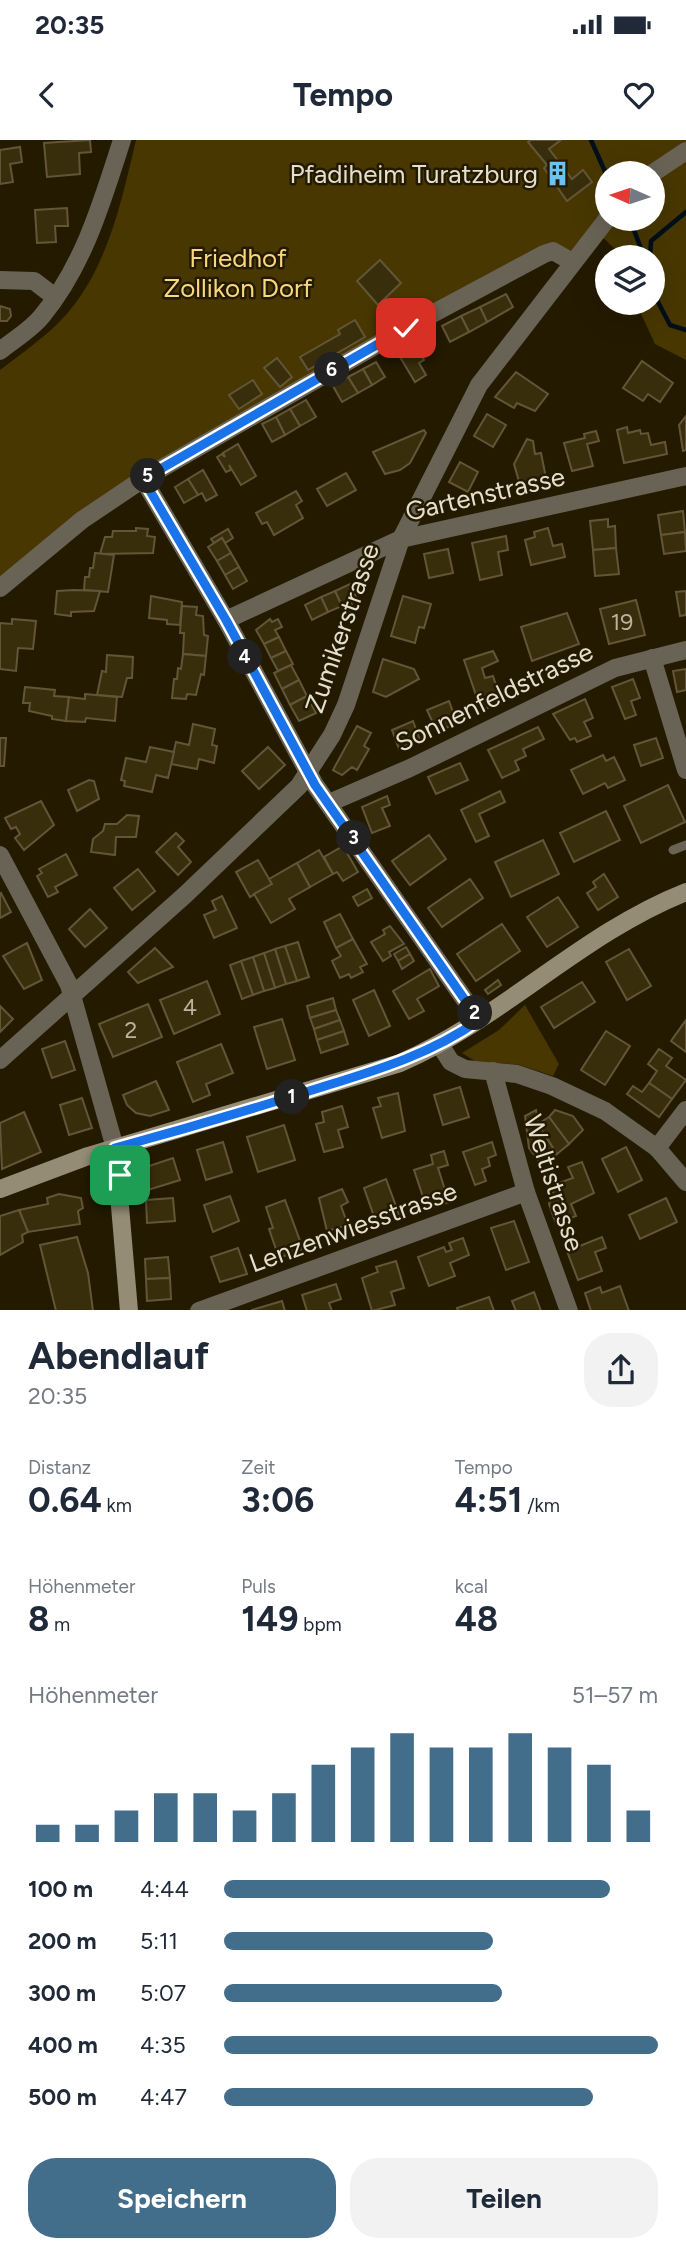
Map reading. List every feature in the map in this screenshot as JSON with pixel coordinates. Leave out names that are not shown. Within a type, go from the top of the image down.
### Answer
[{"type":"main road","points":[[0,1189],[115,1148],[400,1063],[440,1045],[620,928],[686,892]]},
{"type":"main road","points":[[115,1148],[129,1310]]},
{"type":"street","points":[[0,351],[40,318],[55,298],[88,239],[121,140]]},
{"type":"street","points":[[665,165],[686,151]]},
{"type":"street","name":"Zumikerstrasse","points":[[0,1060],[263,822],[308,773],[332,735],[346,705],[401,539],[441,454],[478,385],[597,231]]},
{"type":"street","points":[[0,588],[82,520],[143,479],[406,328],[544,254],[552,251],[572,262]]},
{"type":"street","points":[[0,280],[34,281],[55,298]]},
{"type":"street","name":"Gartenstrasse","points":[[226,620],[401,539],[686,476]]},
{"type":"street","points":[[143,479],[226,620],[308,773],[479,1020]]},
{"type":"street","name":"Sonnenfeldstrasse","points":[[329,803],[447,750],[615,668],[686,650]]},
{"type":"street","points":[[652,658],[686,770]]},
{"type":"street","points":[[0,855],[71,996],[115,1148]]},
{"type":"street","points":[[440,1045],[451,1062],[465,1069],[517,1074],[552,1086],[605,1111],[657,1148],[686,1182]]},
{"type":"street","name":"Weltistrasse","points":[[493,1071],[526,1192],[569,1310]]},
{"type":"street","points":[[657,1148],[686,1110]]},
{"type":"street","name":"Lenzenwiesstrasse","points":[[202,1310],[526,1192]]},
{"type":"lane","points":[[673,850],[686,845]]},
{"type":"green space","name":"Friedhof Zollikon Dorf","points":[[136,140],[686,140],[686,360],[655,344],[642,315],[665,315],[665,245],[611,245],[596,231],[572,262],[553,251],[143,479],[0,588],[0,370],[51,330],[70,311],[97,266],[116,217]]},
{"type":"green space","points":[[525,1005],[559,1064],[553,1076],[520,1065],[475,1061],[462,1053],[499,1030]]},
{"type":"building","points":[[90,140],[91,152],[79,153],[80,174],[47,177],[44,143]]},
{"type":"building","name":"Pfadiheim Turatzburg","points":[[561,140],[549,149],[572,179],[583,170],[592,182],[567,201],[544,168],[547,165],[528,142]]},
{"type":"building","points":[[20,147],[22,162],[10,164],[13,182],[0,184],[0,150]]},
{"type":"building","points":[[67,208],[68,226],[55,226],[56,242],[37,243],[35,210]]},
{"type":"building","points":[[380,260],[401,283],[378,305],[357,281]]},
{"type":"building","points":[[506,294],[513,307],[487,322],[480,307]]},
{"type":"building","points":[[0,306],[10,309],[11,316],[7,321],[0,321]]},
{"type":"building","points":[[480,307],[487,322],[469,332],[461,316]]},
{"type":"building","points":[[461,316],[469,332],[450,342],[442,326]]},
{"type":"building","points":[[355,320],[365,337],[308,370],[300,357],[340,334],[338,330]]},
{"type":"building","points":[[414,342],[424,360],[419,363],[426,375],[415,382],[397,352]]},
{"type":"building","points":[[277,358],[292,377],[280,387],[264,368]]},
{"type":"building","points":[[642,361],[673,383],[660,402],[648,394],[643,401],[623,388]]},
{"type":"building","points":[[376,362],[385,377],[372,385],[363,369]]},
{"type":"building","points":[[363,369],[372,385],[358,393],[348,377]]},
{"type":"building","points":[[516,372],[548,394],[535,411],[517,403],[514,408],[495,397]]},
{"type":"building","points":[[348,377],[358,393],[342,402],[333,386]]},
{"type":"building","points":[[253,380],[262,394],[239,409],[229,395]]},
{"type":"building","points":[[306,400],[316,417],[300,426],[290,409]]},
{"type":"building","points":[[290,409],[300,426],[285,435],[276,417]]},
{"type":"building","points":[[487,414],[506,425],[493,447],[474,436]]},
{"type":"building","points":[[686,416],[686,450],[683,451],[679,425]]},
{"type":"building","points":[[276,417],[285,435],[272,442],[262,424]]},
{"type":"building","points":[[627,427],[628,433],[640,430],[641,434],[648,433],[651,445],[665,442],[667,454],[624,463],[617,430]]},
{"type":"building","points":[[424,430],[426,433],[410,463],[400,470],[385,474],[373,452]]},
{"type":"building","points":[[596,431],[599,441],[587,444],[593,466],[572,471],[564,443],[585,438],[584,434]]},
{"type":"building","points":[[527,439],[533,441],[535,454],[541,453],[546,478],[520,485],[514,464]]},
{"type":"building","points":[[238,444],[256,476],[241,485],[229,465],[231,470],[226,472],[217,457],[222,454],[225,457],[223,453]]},
{"type":"building","points":[[460,462],[478,472],[468,492],[449,482]]},
{"type":"building","points":[[203,470],[217,495],[206,501],[202,493],[198,495],[188,479]]},
{"type":"building","points":[[346,473],[356,490],[327,506],[317,489]]},
{"type":"building","points":[[188,479],[198,495],[184,503],[175,487]]},
{"type":"building","points":[[296,491],[302,501],[296,505],[303,518],[274,535],[267,522],[262,524],[256,513]]},
{"type":"building","points":[[683,511],[685,532],[661,535],[658,515]]},
{"type":"building","points":[[608,519],[608,527],[615,526],[616,548],[593,550],[590,521]]},
{"type":"building","points":[[136,528],[148,529],[147,536],[155,537],[153,553],[100,554],[105,537],[112,537],[113,531],[136,531]]},
{"type":"building","points":[[548,528],[553,546],[562,544],[565,557],[531,565],[525,540],[535,537],[534,532]]},
{"type":"building","points":[[228,529],[233,538],[225,543],[222,538],[214,543],[211,539]]},
{"type":"building","points":[[685,532],[686,551],[664,554],[661,535]]},
{"type":"building","points":[[506,536],[508,550],[498,552],[502,575],[480,580],[472,543]]},
{"type":"building","points":[[222,538],[231,553],[217,561],[208,547]]},
{"type":"building","points":[[616,548],[619,574],[595,576],[593,550]]},
{"type":"building","points":[[448,549],[453,573],[429,578],[424,554]]},
{"type":"building","points":[[95,553],[114,555],[108,592],[84,590],[85,577],[89,577],[90,568],[93,568]]},
{"type":"building","points":[[231,553],[239,567],[225,575],[217,561]]},
{"type":"building","points":[[239,567],[247,581],[233,589],[225,575]]},
{"type":"building","points":[[350,584],[357,599],[351,602],[354,610],[345,614],[335,591]]},
{"type":"building","points":[[57,591],[100,591],[94,611],[71,612],[71,616],[55,614]]},
{"type":"building","points":[[335,591],[342,606],[328,612],[321,597]]},
{"type":"building","points":[[686,591],[686,615],[680,616],[676,592]]},
{"type":"building","points":[[151,596],[182,602],[180,625],[149,618]]},
{"type":"building","points":[[403,596],[431,604],[424,628],[419,627],[415,643],[391,636]]},
{"type":"building","points":[[321,597],[328,612],[312,620],[305,605]]},
{"type":"building","points":[[636,600],[645,635],[609,644],[600,609]]},
{"type":"building","points":[[182,606],[197,607],[196,615],[203,616],[204,635],[208,636],[206,656],[183,654],[184,633],[180,633]]},
{"type":"building","points":[[567,613],[579,644],[532,661],[521,627]]},
{"type":"building","points":[[12,619],[36,621],[33,649],[18,648],[16,671],[0,669],[0,623],[12,624]]},
{"type":"building","points":[[270,619],[272,622],[278,619],[282,627],[275,630],[279,637],[264,644],[256,630]]},
{"type":"building","points":[[279,637],[286,651],[271,658],[264,644]]},
{"type":"building","points":[[286,651],[293,664],[278,671],[271,658]]},
{"type":"building","points":[[493,651],[498,661],[482,668],[485,678],[493,676],[502,703],[481,710],[464,660]]},
{"type":"building","points":[[183,654],[206,656],[204,675],[201,674],[196,695],[187,694],[186,699],[172,698],[174,679],[177,679],[178,668],[181,669]]},
{"type":"building","points":[[107,655],[133,657],[132,678],[127,678],[122,697],[97,695],[102,671],[106,672]]},
{"type":"building","points":[[383,659],[414,669],[419,679],[386,697],[373,692]]},
{"type":"building","points":[[291,665],[299,680],[282,689],[274,673]]},
{"type":"building","points":[[686,669],[686,690],[677,692],[673,671]]},
{"type":"building","points":[[633,679],[640,698],[631,701],[636,715],[625,719],[612,687]]},
{"type":"building","points":[[299,680],[307,696],[290,705],[282,689]]},
{"type":"building","points":[[25,687],[55,690],[54,696],[69,697],[66,721],[29,711],[30,703],[23,703]]},
{"type":"building","points":[[85,694],[117,697],[115,721],[86,718],[85,722],[66,721],[69,697],[85,699]]},
{"type":"building","points":[[307,696],[316,713],[299,721],[290,705]]},
{"type":"building","points":[[585,699],[593,718],[584,722],[591,736],[577,742],[575,738],[570,740],[553,714]]},
{"type":"building","points":[[449,701],[457,723],[437,732],[427,710]]},
{"type":"building","points":[[413,721],[420,740],[399,749],[392,730]]},
{"type":"building","points":[[193,724],[215,729],[212,745],[217,746],[214,763],[199,759],[197,769],[171,764],[176,742],[189,745]]},
{"type":"building","points":[[357,726],[371,733],[364,746],[369,749],[357,770],[352,767],[342,775],[333,770]]},
{"type":"building","points":[[538,727],[544,739],[523,749],[526,756],[515,761],[519,770],[502,778],[488,750]]},
{"type":"building","points":[[0,738],[6,738],[4,766],[0,766]]},
{"type":"building","points":[[656,738],[663,758],[641,766],[634,745]]},
{"type":"building","points":[[150,747],[174,752],[168,778],[156,775],[152,792],[124,786],[125,781],[121,780],[126,758],[146,762]]},
{"type":"building","points":[[268,747],[285,765],[259,789],[242,771]]},
{"type":"building","points":[[603,755],[606,761],[614,757],[625,780],[608,788],[605,783],[583,794],[571,770]]},
{"type":"building","points":[[460,763],[468,780],[436,794],[428,777]]},
{"type":"building","points":[[89,780],[94,781],[99,799],[77,811],[68,790]]},
{"type":"building","points":[[668,785],[685,822],[641,843],[624,806]]},
{"type":"building","points":[[500,791],[505,802],[479,814],[489,836],[476,842],[461,810]]},
{"type":"building","points":[[387,796],[390,805],[382,808],[390,826],[372,833],[362,807]]},
{"type":"building","points":[[41,801],[54,825],[24,850],[15,838],[20,834],[16,827],[11,829],[5,818]]},
{"type":"building","points":[[606,811],[620,840],[574,862],[560,833]]},
{"type":"building","points":[[127,815],[139,816],[136,837],[116,837],[115,855],[91,852],[93,839],[103,831],[105,824],[117,824]]},
{"type":"building","points":[[176,833],[184,841],[178,847],[191,862],[178,875],[156,852]]},
{"type":"building","points":[[429,835],[446,859],[410,885],[392,861]]},
{"type":"building","points":[[543,840],[559,874],[511,897],[495,862]]},
{"type":"building","points":[[343,846],[358,872],[343,881],[337,872],[333,874],[324,857]]},
{"type":"building","points":[[319,850],[333,874],[310,887],[297,863]]},
{"type":"building","points":[[66,854],[77,875],[55,887],[58,892],[48,897],[37,876],[42,873],[39,869]]},
{"type":"building","points":[[258,860],[272,884],[250,897],[236,872]]},
{"type":"building","points":[[297,863],[310,887],[289,899],[295,909],[271,923],[254,894],[272,884],[269,879]]},
{"type":"building","points":[[138,869],[155,891],[132,910],[114,888]]},
{"type":"building","points":[[604,874],[618,897],[598,910],[587,893],[596,887],[593,882]]},
{"type":"building","points":[[470,879],[483,898],[442,927],[428,908]]},
{"type":"building","points":[[367,889],[372,898],[358,906],[353,897]]},
{"type":"building","points":[[0,894],[11,912],[0,918]]},
{"type":"building","points":[[222,896],[237,928],[214,938],[204,915],[216,910],[212,901]]},
{"type":"building","points":[[558,897],[578,927],[547,947],[527,917]]},
{"type":"building","points":[[90,909],[107,928],[85,947],[69,929]]},
{"type":"building","points":[[340,914],[353,939],[336,948],[324,922]]},
{"type":"building","points":[[502,924],[520,951],[476,981],[457,954]]},
{"type":"building","points":[[390,926],[404,944],[389,952],[391,956],[383,961],[371,942],[385,934],[383,930]]},
{"type":"building","points":[[353,939],[367,964],[360,967],[363,972],[351,978],[349,974],[340,978],[332,961],[341,956],[336,948]]},
{"type":"building","points":[[298,942],[309,977],[297,981],[285,946]]},
{"type":"building","points":[[27,943],[42,980],[24,989],[3,956]]},
{"type":"building","points":[[285,946],[297,981],[286,984],[275,949]]},
{"type":"building","points":[[406,947],[410,954],[398,961],[394,954]]},
{"type":"building","points":[[155,948],[173,967],[138,983],[128,972]]},
{"type":"building","points":[[275,949],[286,984],[275,988],[264,953]]},
{"type":"building","points":[[629,949],[651,986],[627,1000],[606,962]]},
{"type":"building","points":[[264,953],[275,988],[264,991],[253,957]]},
{"type":"building","points":[[410,954],[414,961],[402,969],[398,961]]},
{"type":"building","points":[[253,957],[264,991],[253,995],[241,961]]},
{"type":"building","points":[[241,961],[253,995],[242,999],[230,965]]},
{"type":"building","points":[[430,969],[439,986],[417,999],[424,1011],[409,1019],[393,991]]},
{"type":"building","points":[[498,980],[501,985],[488,994],[485,990]]},
{"type":"building","points":[[207,981],[220,1014],[174,1034],[160,1000]]},
{"type":"building","points":[[582,982],[595,1002],[554,1028],[541,1007]]},
{"type":"building","points":[[374,990],[390,1026],[369,1036],[353,1000]]},
{"type":"building","points":[[333,998],[336,1010],[310,1018],[307,1006]]},
{"type":"building","points":[[148,1004],[162,1037],[113,1057],[99,1024]]},
{"type":"building","points":[[0,1006],[13,1019],[0,1032]]},
{"type":"building","points":[[336,1010],[340,1020],[314,1029],[310,1018]]},
{"type":"building","points":[[282,1019],[295,1060],[267,1069],[254,1027]]},
{"type":"building","points":[[340,1020],[344,1031],[317,1040],[314,1029]]},
{"type":"building","points":[[686,1020],[686,1052],[671,1041]]},
{"type":"building","points":[[344,1031],[348,1044],[321,1053],[317,1040]]},
{"type":"building","points":[[606,1031],[630,1046],[605,1085],[581,1070]]},
{"type":"building","points":[[65,1041],[75,1070],[52,1078],[42,1049]]},
{"type":"building","points":[[221,1044],[233,1073],[206,1084],[210,1095],[193,1102],[177,1062]]},
{"type":"building","points":[[659,1049],[672,1058],[666,1066],[686,1080],[672,1099],[649,1083],[657,1071],[648,1064]]},
{"type":"building","points":[[156,1081],[169,1110],[150,1116],[136,1113],[127,1105],[123,1095]]},
{"type":"building","points":[[649,1083],[672,1099],[659,1117],[627,1094],[633,1086],[642,1092]]},
{"type":"building","points":[[460,1087],[469,1117],[443,1125],[434,1095]]},
{"type":"building","points":[[398,1093],[405,1131],[382,1138],[373,1108],[381,1106],[378,1098]]},
{"type":"building","points":[[82,1098],[92,1128],[69,1135],[60,1105]]},
{"type":"building","points":[[342,1106],[348,1127],[338,1130],[343,1147],[324,1152],[316,1124],[324,1122],[322,1112]]},
{"type":"building","points":[[536,1110],[538,1124],[557,1154],[541,1164],[529,1148],[525,1116]]},
{"type":"building","points":[[555,1110],[573,1116],[583,1130],[569,1144],[549,1117]]},
{"type":"building","points":[[24,1112],[41,1152],[2,1169],[0,1123]]},
{"type":"building","points":[[549,1117],[569,1144],[557,1154],[538,1124]]},
{"type":"building","points":[[284,1125],[295,1160],[258,1172],[247,1137]]},
{"type":"building","points":[[223,1142],[232,1172],[206,1180],[197,1150]]},
{"type":"building","points":[[492,1142],[496,1155],[488,1158],[490,1166],[482,1169],[486,1181],[475,1185],[463,1152]]},
{"type":"building","points":[[626,1147],[642,1180],[618,1192],[602,1159]]},
{"type":"building","points":[[444,1151],[448,1165],[438,1168],[449,1202],[427,1209],[414,1170],[433,1164],[431,1155]]},
{"type":"building","points":[[173,1158],[180,1180],[148,1190],[145,1172],[149,1166]]},
{"type":"building","points":[[582,1162],[594,1193],[571,1204],[576,1216],[556,1224],[549,1204],[556,1184],[573,1178],[568,1167]]},
{"type":"building","points":[[386,1179],[400,1217],[377,1225],[364,1188]]},
{"type":"building","points":[[342,1189],[348,1202],[341,1206],[348,1225],[327,1231],[319,1198]]},
{"type":"building","points":[[59,1194],[81,1198],[83,1208],[78,1211],[80,1224],[28,1232],[19,1210],[48,1204],[47,1198]]},
{"type":"building","points":[[230,1196],[239,1221],[213,1232],[204,1205]]},
{"type":"building","points":[[173,1198],[175,1221],[147,1223],[146,1200]]},
{"type":"building","points":[[666,1198],[677,1222],[640,1239],[629,1215]]},
{"type":"building","points":[[285,1200],[303,1249],[279,1258],[269,1229],[273,1228],[266,1207]]},
{"type":"building","points":[[19,1210],[28,1232],[22,1235],[23,1242],[0,1255],[0,1216]]},
{"type":"building","points":[[514,1221],[529,1262],[506,1270],[491,1228]]},
{"type":"building","points":[[77,1237],[88,1273],[93,1310],[56,1310],[40,1245]]},
{"type":"building","points":[[602,1237],[606,1248],[595,1252],[602,1271],[578,1280],[567,1251]]},
{"type":"building","points":[[463,1238],[469,1255],[450,1263],[455,1276],[429,1286],[418,1257],[444,1247],[446,1252],[452,1250],[449,1243]]},
{"type":"building","points":[[238,1248],[247,1274],[220,1282],[211,1257]]},
{"type":"building","points":[[168,1257],[170,1278],[146,1279],[145,1259]]},
{"type":"building","points":[[396,1261],[404,1288],[391,1292],[395,1305],[372,1310],[362,1278],[378,1272],[376,1267]]},
{"type":"building","points":[[170,1278],[171,1299],[147,1301],[146,1279]]},
{"type":"building","points":[[336,1284],[341,1299],[329,1303],[332,1310],[307,1310],[302,1295]]},
{"type":"building","points":[[620,1286],[629,1310],[591,1310],[585,1293],[600,1287],[602,1293]]},
{"type":"building","points":[[534,1292],[541,1310],[516,1310],[512,1301]]},
{"type":"building","points":[[489,1297],[494,1310],[458,1310],[457,1308]]},
{"type":"building","points":[[282,1301],[285,1310],[252,1310]]},
{"type":"waterway","points":[[591,140],[600,161]]},
{"type":"waterway","points":[[651,245],[651,241],[686,212]]},
{"type":"waterway","points":[[634,231],[640,245]]},
{"type":"waterway","points":[[665,315],[670,325],[686,330]]},
{"type":"place","name":"Pfadiheim Turatzburg","points":[[558,174]]},
{"type":"route","points":[[120,1175],[115,1148],[400,1063],[440,1045],[479,1020],[315,785],[226,620],[143,479],[406,328]]}]
